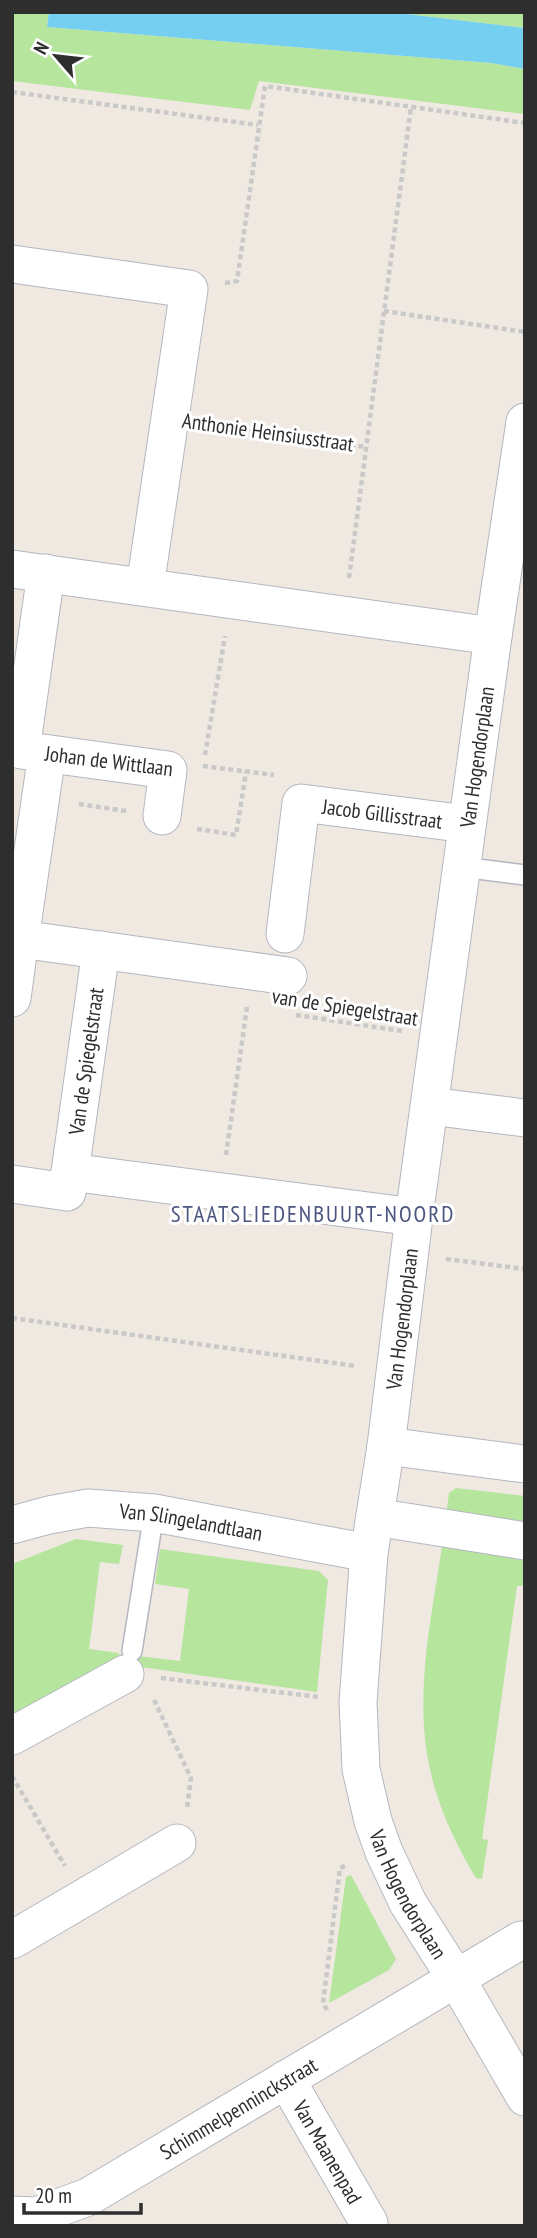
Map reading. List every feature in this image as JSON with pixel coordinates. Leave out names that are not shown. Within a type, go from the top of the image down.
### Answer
[{"type":"street","points":[[12,264],[189,289]]},
{"type":"street","name":"Anthonie Heinsiusstraat","points":[[145,587],[189,289]]},
{"type":"street","name":"Van Hogendorplaan","points":[[525,422],[515,559],[493,636],[414,1217],[386,1446],[369,1553],[358,1702],[361,1769],[383,1852],[408,1903],[457,1980],[525,2097]]},
{"type":"street","name":"Johan de Wittlaan","points":[[185,768],[21,750],[29,571],[493,636]]},
{"type":"street","points":[[12,998],[26,797],[47,754]]},
{"type":"street","points":[[162,816],[185,768]]},
{"type":"street","name":"Jacob Gillisstraat","points":[[285,934],[301,803],[467,824]]},
{"type":"street","name":"Van de Spiegelstraat","points":[[16,939],[288,976]]},
{"type":"street","name":"Van de Spiegelstraat","points":[[84,1174],[101,950]]},
{"type":"street","points":[[430,1105],[525,1118]]},
{"type":"street","points":[[12,1184],[67,1192],[84,1174],[414,1217]]},
{"type":"street","points":[[386,1446],[525,1464]]},
{"type":"street","name":"Van Slingelandtlaan","points":[[12,1525],[88,1508],[154,1513],[369,1553]]},
{"type":"street","points":[[375,1517],[525,1541]]},
{"type":"street","points":[[12,1736],[133,1667]]},
{"type":"street","points":[[12,1940],[177,1843]]},
{"type":"street","name":"Schimmelpenninckstraat","points":[[12,2215],[36,2216],[88,2197],[457,1980],[524,1932]]},
{"type":"street","name":"Van Maanenpad","points":[[286,2079],[369,2223],[368,2226]]},
{"type":"lane","points":[[462,867],[525,875]]},
{"type":"lane","points":[[133,1667],[154,1513]]},
{"type":"path","points":[[189,289],[237,281],[265,86],[525,123]]},
{"type":"path","points":[[12,92],[258,125]]},
{"type":"path","points":[[344,615],[411,107]]},
{"type":"path","points":[[384,311],[525,332]]},
{"type":"path","name":"Anthonie Heinsiusstraat","points":[[171,418],[366,447]]},
{"type":"path","name":"Johan de Wittlaan","points":[[231,599],[185,768],[278,776],[301,803]]},
{"type":"path","points":[[236,835],[246,772]]},
{"type":"path","points":[[26,797],[162,816]]},
{"type":"path","name":"van de Spiegelstraat","points":[[221,1192],[253,972]]},
{"type":"path","name":"van de Spiegelstraat","points":[[247,1007],[260,1010]]},
{"type":"path","name":"van de Spiegelstraat","points":[[286,1014],[439,1037]]},
{"type":"path","points":[[410,1254],[525,1269]]},
{"type":"path","points":[[12,1318],[395,1371]]},
{"type":"path","points":[[133,1667],[358,1702]]},
{"type":"path","points":[[133,1667],[191,1777],[185,1825],[177,1843]]},
{"type":"path","points":[[12,1776],[83,1898]]},
{"type":"path","name":"Van Hogendorplaan","points":[[346,2045],[323,2003],[340,1868],[383,1852]]},
{"type":"green space","points":[[12,12],[49,12],[47,27],[491,63],[525,69],[525,114],[259,81],[250,110],[12,81]]},
{"type":"green space","points":[[390,12],[525,12],[525,28],[508,26]]},
{"type":"green space","points":[[456,1488],[525,1496],[525,1532],[446,1516],[449,1493]]},
{"type":"green space","points":[[76,1539],[123,1545],[119,1564],[100,1562],[89,1649],[119,1653],[118,1666],[12,1719],[12,1564]]},
{"type":"green space","points":[[442,1546],[525,1550],[525,1586],[517,1586],[482,1839],[488,1840],[482,1879],[476,1878],[452,1834],[434,1787],[427,1754],[424,1676]]},
{"type":"green space","points":[[160,1549],[319,1571],[328,1580],[317,1692],[134,1666],[130,1655],[180,1661],[189,1589],[155,1584]]},
{"type":"green space","points":[[351,1875],[396,1959],[389,1970],[329,2003],[346,1877]]},
{"type":"water","points":[[49,12],[390,12],[525,28],[525,69],[491,63],[47,27]]},
{"type":"district","name":"STAATSLIEDENBUURT-NOORD","points":[[313,1213]]}]
